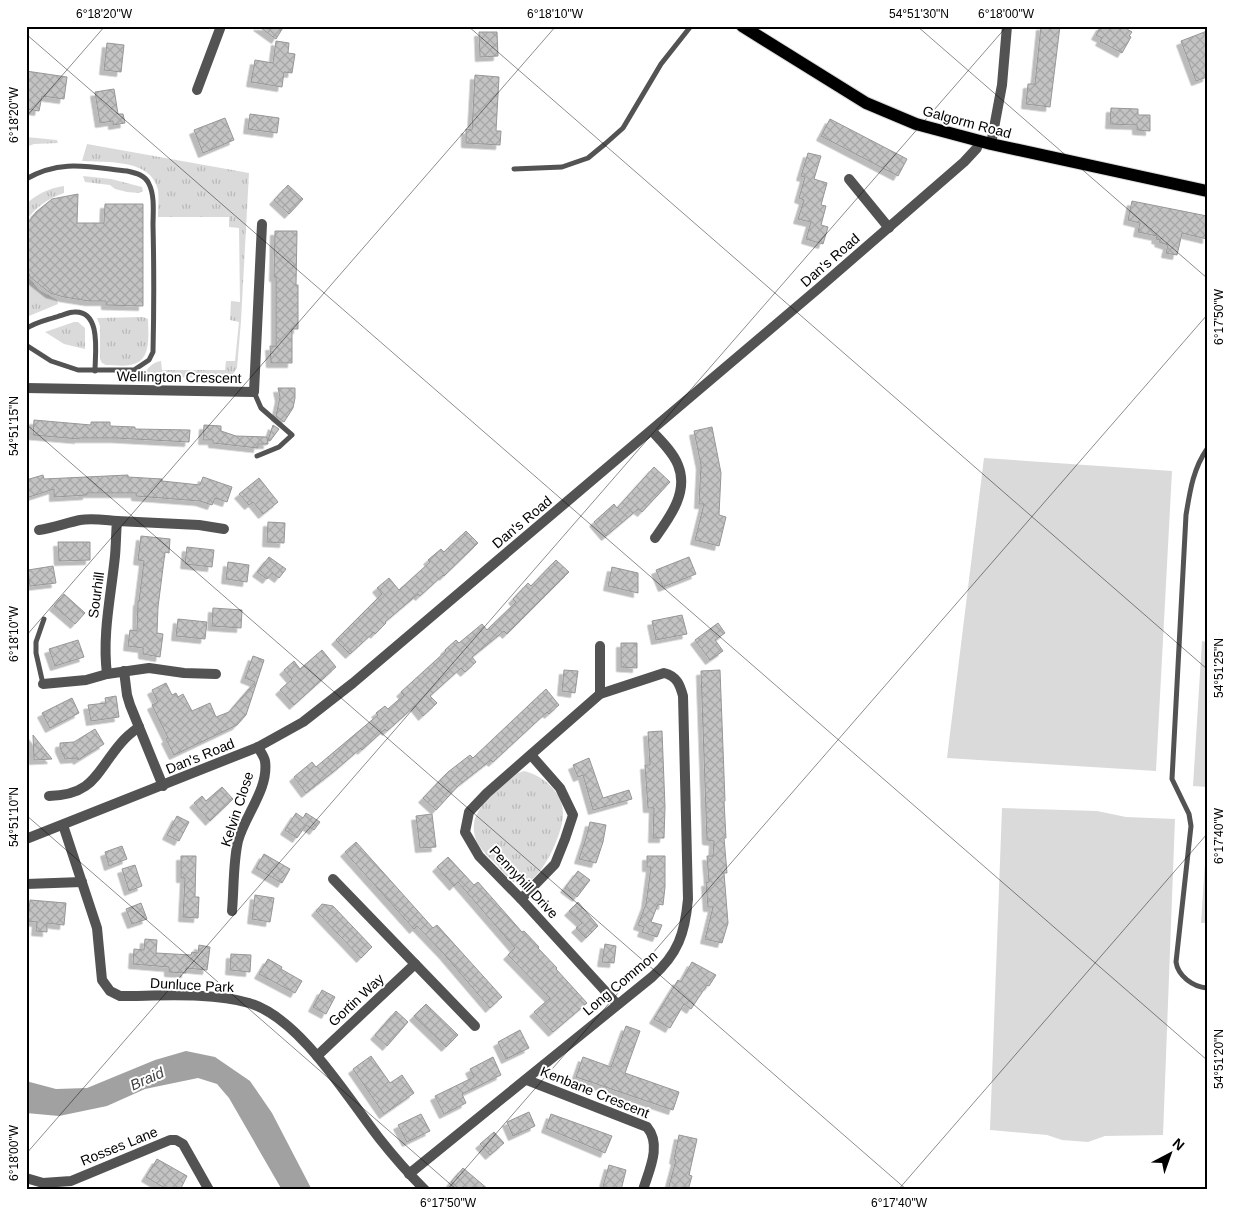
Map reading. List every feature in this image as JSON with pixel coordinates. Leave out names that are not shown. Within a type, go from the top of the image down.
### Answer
[{"type":"main road","name":"Galgorm Road","points":[[742,26],[866,103],[916,124],[985,142],[1207,191]]},
{"type":"street","points":[[197,90],[220,26]]},
{"type":"street","points":[[985,142],[1002,85],[1007,26]]},
{"type":"street","name":"Dan's Road","points":[[26,839],[258,747],[302,722],[353,683],[652,431],[985,142]]},
{"type":"street","points":[[849,179],[888,228]]},
{"type":"street","name":"Wellington Crescent","points":[[26,388],[254,392],[262,224]]},
{"type":"street","points":[[652,431],[678,466],[680,484],[675,508],[655,538]]},
{"type":"street","points":[[40,530],[81,520],[94,519],[199,525],[224,529]]},
{"type":"street","name":"Sourhill","points":[[107,674],[104,652],[105,626],[115,555],[116,521]]},
{"type":"street","points":[[600,646],[600,694]]},
{"type":"street","points":[[43,684],[86,680],[107,674],[149,668],[184,673],[216,674]]},
{"type":"street","points":[[124,671],[127,695],[163,786]]},
{"type":"street","name":"Pennyhill Drive","points":[[617,1004],[479,856],[466,832],[469,812],[487,793],[600,694],[660,673],[672,676]]},
{"type":"street","name":"Long Common","points":[[409,1174],[652,977],[672,956],[680,940],[687,911],[683,696],[679,684],[672,676]]},
{"type":"street","points":[[49,796],[75,793],[86,786],[105,766],[119,744],[139,727]]},
{"type":"street","name":"Kelvin Close","points":[[232,910],[238,842],[247,816],[261,788],[265,772],[265,759],[258,747]]},
{"type":"street","points":[[521,899],[555,864],[573,815],[560,788],[531,755]]},
{"type":"street","name":"Dunluce Park","points":[[63,825],[99,935],[102,980],[110,992],[120,996],[202,997],[250,1004],[268,1011],[290,1027],[316,1056],[380,1139],[425,1190]]},
{"type":"street","points":[[333,878],[475,1026]]},
{"type":"street","points":[[26,884],[82,882]]},
{"type":"street","name":"Gortin Way","points":[[316,1056],[415,964]]},
{"type":"street","name":"Kenbane Crescent","points":[[527,1080],[647,1127],[653,1136],[654,1147],[643,1190]]},
{"type":"street","name":"Rosses Lane","points":[[26,1178],[42,1186],[71,1180],[170,1140],[176,1140],[183,1144],[209,1190]]},
{"type":"lane","points":[[514,169],[562,167],[588,158],[606,144],[623,128],[661,64],[691,26]]},
{"type":"lane","points":[[26,179],[51,168],[68,166],[135,172],[150,185],[153,234],[153,352],[149,360],[134,370],[95,371],[78,370],[58,364],[38,354],[26,345]]},
{"type":"lane","points":[[26,329],[32,324],[73,312],[84,314],[95,330],[95,371]]},
{"type":"lane","points":[[254,392],[261,408],[292,435],[279,447],[257,456]]},
{"type":"lane","points":[[1207,448],[1198,462],[1192,478],[1186,515],[1172,778],[1189,814],[1191,826],[1176,962],[1177,970],[1189,982],[1207,988]]},
{"type":"lane","points":[[43,684],[36,653],[36,642],[44,619]]},
{"type":"green space","points":[[26,137],[57,140],[58,143],[34,144],[26,147]]},
{"type":"green space","points":[[87,144],[249,173],[237,368],[231,377],[143,378],[149,367],[161,361],[162,370],[225,370],[226,361],[235,361],[239,322],[230,320],[231,301],[240,302],[239,228],[229,227],[229,217],[158,217],[158,190],[154,180],[147,172],[126,164],[82,161]]},
{"type":"green space","points":[[83,176],[111,179],[142,187],[143,191],[139,193],[127,192],[115,189],[110,185],[85,182]]},
{"type":"green space","points":[[64,186],[64,193],[43,204],[26,221],[26,204],[44,192]]},
{"type":"green space","points":[[26,274],[39,290],[57,300],[58,304],[29,316],[26,312]]},
{"type":"green space","points":[[143,317],[148,319],[148,345],[144,357],[134,364],[128,365],[106,365],[102,363],[100,359],[100,326],[97,318]]},
{"type":"green space","points":[[78,322],[85,328],[85,349],[64,344],[45,332]]},
{"type":"green space","points":[[984,458],[1172,471],[1156,771],[947,758]]},
{"type":"green space","points":[[1202,641],[1207,642],[1207,787],[1193,786]]},
{"type":"green space","points":[[524,771],[538,776],[551,786],[560,799],[563,813],[560,832],[550,856],[536,876],[528,882],[520,884],[504,874],[483,851],[477,842],[474,831],[475,821],[485,802],[518,773]]},
{"type":"green space","points":[[1002,808],[1097,811],[1126,817],[1175,819],[1163,1135],[1105,1136],[1088,1142],[1062,1140],[1047,1135],[990,1130]]},
{"type":"green space","points":[[1207,833],[1207,923],[1201,923]]},
{"type":"water","name":"Braid","points":[[186,1051],[215,1057],[250,1081],[272,1113],[312,1190],[282,1190],[229,1098],[217,1084],[198,1078],[145,1089],[107,1106],[59,1116],[26,1113],[26,1081],[56,1089],[87,1088],[155,1060]]},
{"type":"building","points":[[258,26],[284,26],[276,39]]},
{"type":"building","points":[[1041,26],[1060,26],[1050,107],[1026,104],[1028,84],[1035,84]]},
{"type":"building","points":[[1101,26],[1122,26],[1132,32],[1122,53],[1100,41],[1102,38],[1096,35]]},
{"type":"building","points":[[1207,31],[1207,77],[1196,81],[1181,41]]},
{"type":"building","points":[[479,32],[497,32],[498,56],[480,57]]},
{"type":"building","points":[[276,41],[289,43],[288,53],[295,54],[292,73],[284,72],[282,87],[251,82],[255,60],[273,63]]},
{"type":"building","points":[[107,43],[124,45],[121,72],[104,70]]},
{"type":"building","points":[[26,71],[67,77],[64,99],[42,96],[39,111],[26,109]]},
{"type":"building","points":[[475,75],[499,77],[496,131],[501,131],[500,145],[466,143],[466,129],[472,130]]},
{"type":"building","points":[[114,89],[118,114],[123,114],[125,123],[113,125],[113,121],[100,123],[95,92]]},
{"type":"building","points":[[1111,108],[1138,109],[1138,115],[1150,115],[1150,131],[1137,130],[1137,125],[1110,124]]},
{"type":"building","points":[[250,114],[279,118],[277,133],[248,129]]},
{"type":"building","points":[[225,118],[234,140],[203,153],[194,130]]},
{"type":"building","points":[[830,119],[907,159],[898,176],[821,136]]},
{"type":"building","points":[[808,153],[821,156],[814,179],[827,183],[821,205],[826,206],[821,225],[828,227],[823,244],[806,239],[811,222],[798,219],[804,200],[799,198],[805,177],[801,176]]},
{"type":"building","points":[[288,185],[303,199],[289,214],[274,200]]},
{"type":"building","points":[[78,194],[77,223],[104,223],[105,204],[143,204],[143,306],[106,305],[106,301],[89,301],[64,297],[50,293],[30,277],[26,264],[26,226],[36,212],[52,199]]},
{"type":"building","points":[[1132,201],[1207,216],[1207,239],[1182,233],[1177,255],[1166,253],[1168,245],[1159,242],[1160,240],[1156,239],[1157,236],[1138,232],[1140,223],[1128,220]]},
{"type":"building","points":[[275,231],[297,231],[296,285],[298,285],[298,329],[292,329],[292,363],[271,363],[270,346],[276,346]]},
{"type":"building","points":[[278,388],[295,388],[293,408],[284,422],[276,416],[280,397]]},
{"type":"building","points":[[34,420],[91,425],[91,422],[110,422],[110,426],[135,427],[135,429],[190,430],[189,442],[116,438],[79,439],[33,435]]},
{"type":"building","points":[[204,425],[221,426],[221,431],[236,436],[267,437],[268,444],[258,444],[258,448],[213,443],[213,440],[203,440]]},
{"type":"building","points":[[273,425],[279,429],[270,441],[268,440]]},
{"type":"building","points":[[712,427],[721,473],[719,515],[726,517],[719,546],[695,540],[704,504],[699,504],[701,465],[694,431]]},
{"type":"building","points":[[654,467],[670,482],[642,512],[638,509],[606,536],[594,522],[614,504],[617,508]]},
{"type":"building","points":[[43,475],[44,479],[128,475],[128,477],[162,479],[162,481],[200,485],[203,477],[232,487],[227,502],[215,498],[212,505],[200,501],[136,496],[136,493],[87,493],[87,495],[54,497],[54,489],[26,498],[26,480]]},
{"type":"building","points":[[259,478],[278,502],[263,514],[253,502],[249,505],[239,494]]},
{"type":"building","points":[[268,522],[285,523],[284,543],[267,542]]},
{"type":"building","points":[[466,531],[478,543],[444,576],[420,596],[418,594],[385,622],[375,634],[374,632],[350,654],[336,640],[382,594],[377,588],[389,578],[399,590],[430,562],[428,560],[441,549],[444,552]]},
{"type":"building","points":[[141,536],[170,539],[169,553],[165,552],[158,607],[157,633],[163,634],[160,657],[143,654],[143,648],[128,646],[130,630],[137,631],[138,601],[144,561],[138,560]]},
{"type":"building","points":[[58,542],[90,542],[90,560],[59,561]]},
{"type":"building","points":[[187,547],[214,550],[212,567],[185,564]]},
{"type":"building","points":[[269,557],[286,569],[279,578],[272,573],[267,579],[257,572]]},
{"type":"building","points":[[689,557],[696,574],[663,587],[656,570]]},
{"type":"building","points":[[556,560],[569,572],[507,634],[504,631],[472,657],[476,662],[465,672],[461,668],[430,696],[437,703],[423,716],[415,706],[387,731],[385,729],[362,750],[361,748],[306,793],[294,777],[312,762],[316,767],[378,715],[376,713],[385,706],[388,709],[404,695],[401,692],[456,640],[459,643],[482,624],[487,630],[516,602],[513,599],[528,583],[531,586]]},
{"type":"building","points":[[228,562],[249,565],[247,582],[226,579]]},
{"type":"building","points":[[53,566],[56,583],[30,586],[28,570]]},
{"type":"building","points":[[612,567],[638,573],[638,593],[608,586]]},
{"type":"building","points":[[64,594],[85,613],[75,624],[54,606]]},
{"type":"building","points":[[213,608],[242,610],[241,628],[212,626]]},
{"type":"building","points":[[682,615],[687,634],[656,640],[652,621]]},
{"type":"building","points":[[178,619],[207,622],[205,639],[176,636]]},
{"type":"building","points":[[718,623],[725,633],[715,640],[723,651],[710,660],[695,640]]},
{"type":"building","points":[[78,640],[84,657],[55,666],[49,649]]},
{"type":"building","points":[[621,643],[637,643],[637,668],[621,667]]},
{"type":"building","points":[[322,650],[336,667],[294,705],[280,690],[292,679],[284,670],[294,661],[300,669]]},
{"type":"building","points":[[253,656],[264,660],[246,715],[237,725],[174,755],[152,705],[158,702],[152,690],[166,683],[172,695],[176,693],[178,697],[183,694],[192,711],[210,703],[216,717],[229,712],[255,682],[245,678]]},
{"type":"building","points":[[564,670],[578,671],[575,693],[562,691]]},
{"type":"building","points":[[720,670],[726,838],[724,838],[727,873],[724,873],[728,923],[722,943],[705,939],[713,907],[708,907],[706,882],[709,882],[707,856],[713,856],[714,841],[707,840],[701,671]]},
{"type":"building","points":[[546,689],[559,705],[549,714],[547,712],[493,762],[491,760],[459,785],[436,810],[423,798],[448,772],[470,755],[473,758]]},
{"type":"building","points":[[116,696],[119,717],[91,721],[88,705],[106,703],[105,698]]},
{"type":"building","points":[[72,698],[79,713],[50,728],[42,713]]},
{"type":"building","points":[[95,729],[104,744],[78,760],[77,758],[65,759],[60,743],[74,742]]},
{"type":"building","points":[[662,731],[665,807],[664,838],[653,838],[654,808],[648,808],[645,765],[650,765],[648,732]]},
{"type":"building","points":[[33,735],[52,759],[34,760]]},
{"type":"building","points":[[589,758],[603,798],[629,790],[632,799],[593,810],[583,775],[578,777],[573,765]]},
{"type":"building","points":[[222,787],[233,799],[210,821],[194,803],[202,796],[206,801]]},
{"type":"building","points":[[296,813],[303,818],[306,813],[320,822],[314,830],[306,825],[297,838],[285,830]]},
{"type":"building","points":[[432,814],[436,847],[420,848],[416,816]]},
{"type":"building","points":[[177,816],[189,822],[179,841],[167,835]]},
{"type":"building","points":[[590,822],[606,825],[596,863],[579,859]]},
{"type":"building","points":[[356,842],[433,928],[437,925],[502,997],[490,1008],[443,953],[417,926],[414,929],[345,852]]},
{"type":"building","points":[[122,846],[127,859],[109,866],[105,852]]},
{"type":"building","points":[[264,854],[290,869],[282,883],[256,868]]},
{"type":"building","points":[[181,856],[196,856],[195,897],[199,897],[198,918],[183,917],[185,878],[181,878]]},
{"type":"building","points":[[647,856],[665,856],[663,905],[658,904],[651,922],[662,925],[657,937],[642,932],[644,927],[638,925],[646,904],[651,867],[647,867]]},
{"type":"building","points":[[448,857],[474,885],[478,882],[522,932],[524,931],[539,947],[587,1003],[553,1032],[534,1012],[550,998],[508,955],[515,948],[458,882],[454,886],[437,867]]},
{"type":"building","points":[[135,865],[142,886],[129,891],[122,869]]},
{"type":"building","points":[[578,871],[590,880],[577,897],[565,888]]},
{"type":"building","points":[[255,895],[274,898],[270,922],[252,919]]},
{"type":"building","points":[[30,900],[66,903],[64,925],[47,923],[47,932],[36,931],[37,922],[28,921]]},
{"type":"building","points":[[578,902],[598,926],[586,938],[576,928],[582,923],[569,911]]},
{"type":"building","points":[[141,903],[147,919],[132,924],[126,909]]},
{"type":"building","points":[[322,904],[333,906],[372,947],[361,958],[316,911]]},
{"type":"building","points":[[145,939],[157,940],[156,953],[191,955],[192,952],[198,953],[199,945],[210,947],[207,970],[186,968],[186,973],[169,972],[169,967],[133,964],[134,949],[144,950]]},
{"type":"building","points":[[605,944],[616,946],[614,963],[602,962]]},
{"type":"building","points":[[231,954],[251,955],[250,972],[230,970]]},
{"type":"building","points":[[268,959],[302,981],[295,993],[259,974]]},
{"type":"building","points":[[692,962],[716,975],[691,1009],[684,1004],[670,1028],[654,1019],[678,980],[681,982]]},
{"type":"building","points":[[322,990],[335,997],[326,1014],[313,1007]]},
{"type":"building","points":[[426,1004],[458,1035],[446,1047],[414,1016]]},
{"type":"building","points":[[396,1011],[408,1022],[387,1046],[375,1035]]},
{"type":"building","points":[[626,1026],[640,1031],[625,1073],[679,1092],[673,1110],[576,1077],[583,1057],[611,1067]]},
{"type":"building","points":[[520,1030],[529,1048],[506,1059],[498,1042]]},
{"type":"building","points":[[371,1056],[390,1083],[402,1075],[414,1093],[384,1114],[353,1069]]},
{"type":"building","points":[[493,1057],[501,1075],[462,1094],[466,1103],[444,1114],[435,1096],[474,1077],[470,1069]]},
{"type":"building","points":[[529,1112],[535,1126],[513,1136],[507,1122]]},
{"type":"building","points":[[421,1114],[430,1131],[407,1142],[398,1125]]},
{"type":"building","points":[[551,1114],[612,1136],[605,1153],[546,1128]]},
{"type":"building","points":[[494,1132],[504,1143],[490,1155],[480,1144]]},
{"type":"building","points":[[679,1135],[697,1139],[689,1175],[692,1176],[688,1190],[668,1190],[676,1160],[674,1159]]},
{"type":"building","points":[[157,1159],[187,1176],[180,1190],[168,1190],[146,1177]]},
{"type":"building","points":[[609,1165],[626,1170],[621,1190],[602,1190]]},
{"type":"building","points":[[463,1168],[489,1190],[460,1190],[451,1182]]}]
